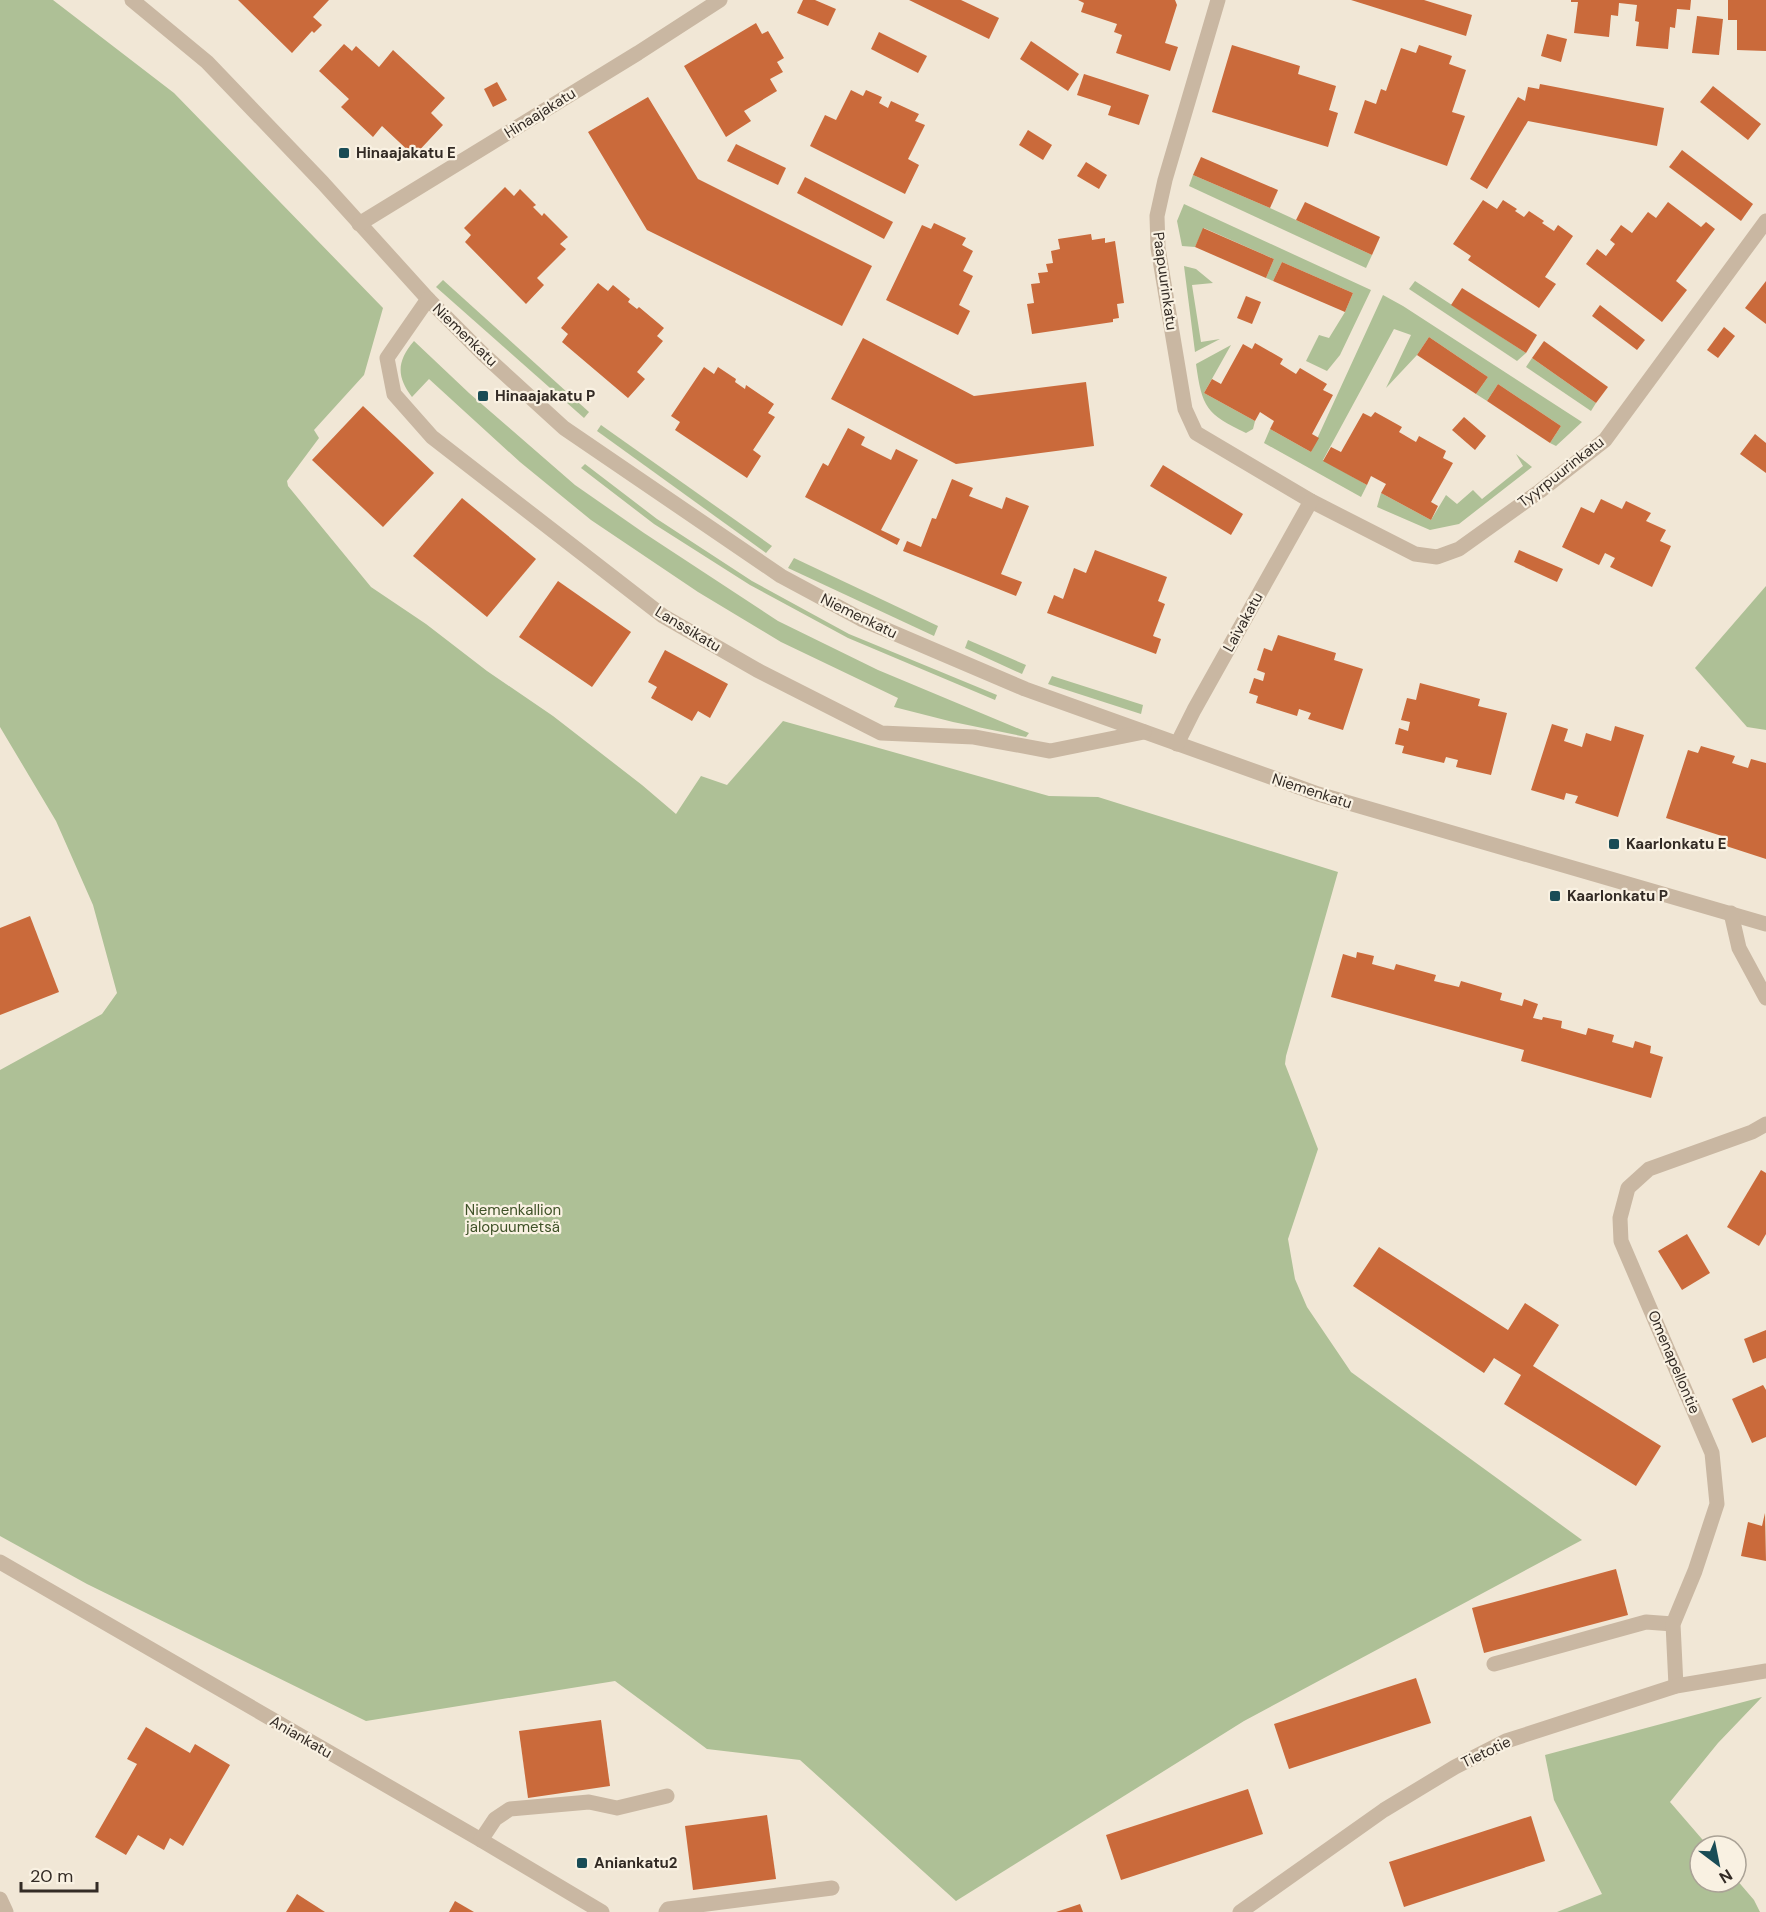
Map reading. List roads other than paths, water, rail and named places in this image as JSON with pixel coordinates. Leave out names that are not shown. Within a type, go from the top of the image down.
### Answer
[{"type":"street","name":"Niemenkatu","points":[[132,0],[207,62],[428,299],[483,354],[564,428],[781,576],[861,619],[1024,689],[1318,794],[1766,924]]},
{"type":"street","name":"Hinaajakatu","points":[[359,224],[638,53],[720,0]]},
{"type":"street","name":"Paapuurinkatu","points":[[1218,0],[1168,170],[1157,216],[1158,248],[1185,410],[1196,433],[1311,501]]},
{"type":"street","name":"Tyyrpuurinkatu","points":[[1311,501],[1415,554],[1437,557],[1458,549],[1540,491],[1605,440],[1766,221]]},
{"type":"street","name":"Lanssikatu","points":[[428,299],[387,358],[394,394],[432,437],[663,616],[757,670],[881,733],[975,736],[1050,751],[1144,732]]},
{"type":"street","name":"Laivakatu","points":[[1177,744],[1311,501]]},
{"type":"street","points":[[1731,913],[1739,948],[1766,998]]},
{"type":"street","name":"Omenapellontie","points":[[1676,1686],[1673,1624],[1695,1571],[1717,1504],[1712,1454],[1621,1241],[1620,1218],[1628,1188],[1649,1169],[1752,1132],[1766,1124]]},
{"type":"street","name":"Aniankatu","points":[[0,1562],[482,1840],[602,1912]]},
{"type":"street","points":[[1494,1664],[1646,1622],[1673,1624]]},
{"type":"street","name":"Tietotie","points":[[1240,1912],[1349,1834],[1455,1767],[1506,1741],[1676,1686],[1766,1671]]},
{"type":"street","points":[[482,1840],[495,1819],[510,1809],[589,1802],[617,1808],[667,1796]]},
{"type":"street","points":[[666,1912],[668,1909],[832,1888]]},
{"type":"street","points":[[0,1899],[6,1912]]},
{"type":"place","name":"Hinaajakatu E","points":[[344,153]]},
{"type":"place","name":"Hinaajakatu P","points":[[483,396]]},
{"type":"place","name":"Kaarlonkatu E","points":[[1614,844]]},
{"type":"place","name":"Kaarlonkatu P","points":[[1555,896]]},
{"type":"place","name":"Aniankatu2","points":[[582,1863]]},
{"type":"park label","name":"Niemenkallion jalopuumetsä","points":[[513,1218]]}]
